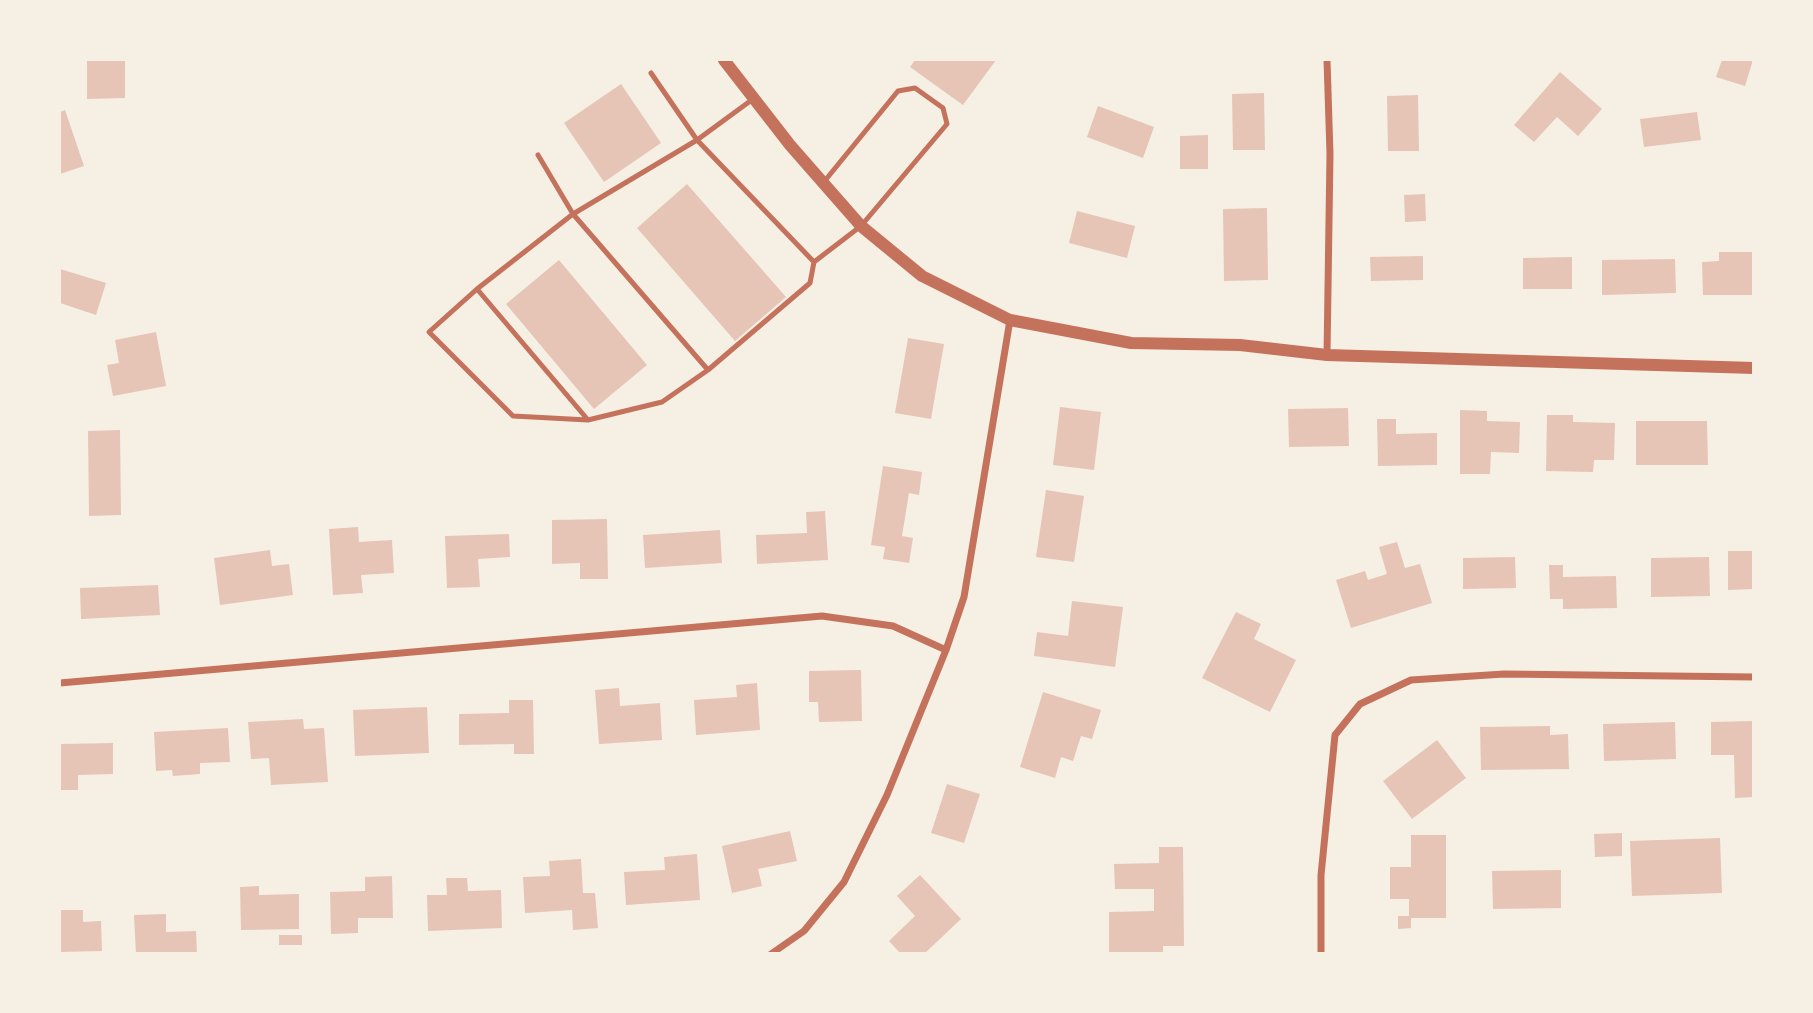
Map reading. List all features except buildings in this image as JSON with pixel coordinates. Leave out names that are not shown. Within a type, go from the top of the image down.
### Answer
[{"type":"street","points":[[724,60],[753,99],[860,226],[922,276],[1010,320],[1131,343],[1240,345],[1328,355],[1754,368]]},
{"type":"street","points":[[1327,60],[1330,154],[1328,355]]},
{"type":"street","points":[[771,954],[804,931],[844,882],[887,795],[946,650],[964,597],[1010,320]]},
{"type":"street","points":[[60,682],[822,616],[893,626],[946,650]]},
{"type":"street","points":[[1321,954],[1321,875],[1335,735],[1360,704],[1411,680],[1504,674],[1754,677]]},
{"type":"lane","points":[[651,73],[697,140],[814,262]]},
{"type":"lane","points":[[753,99],[697,140],[573,214],[477,289],[429,332],[513,416],[588,420],[662,402],[708,370],[810,283],[814,262],[860,226],[947,124],[943,108],[915,88],[898,92],[823,183]]},
{"type":"lane","points":[[538,155],[573,214],[708,370]]},
{"type":"lane","points":[[477,289],[588,420]]}]
